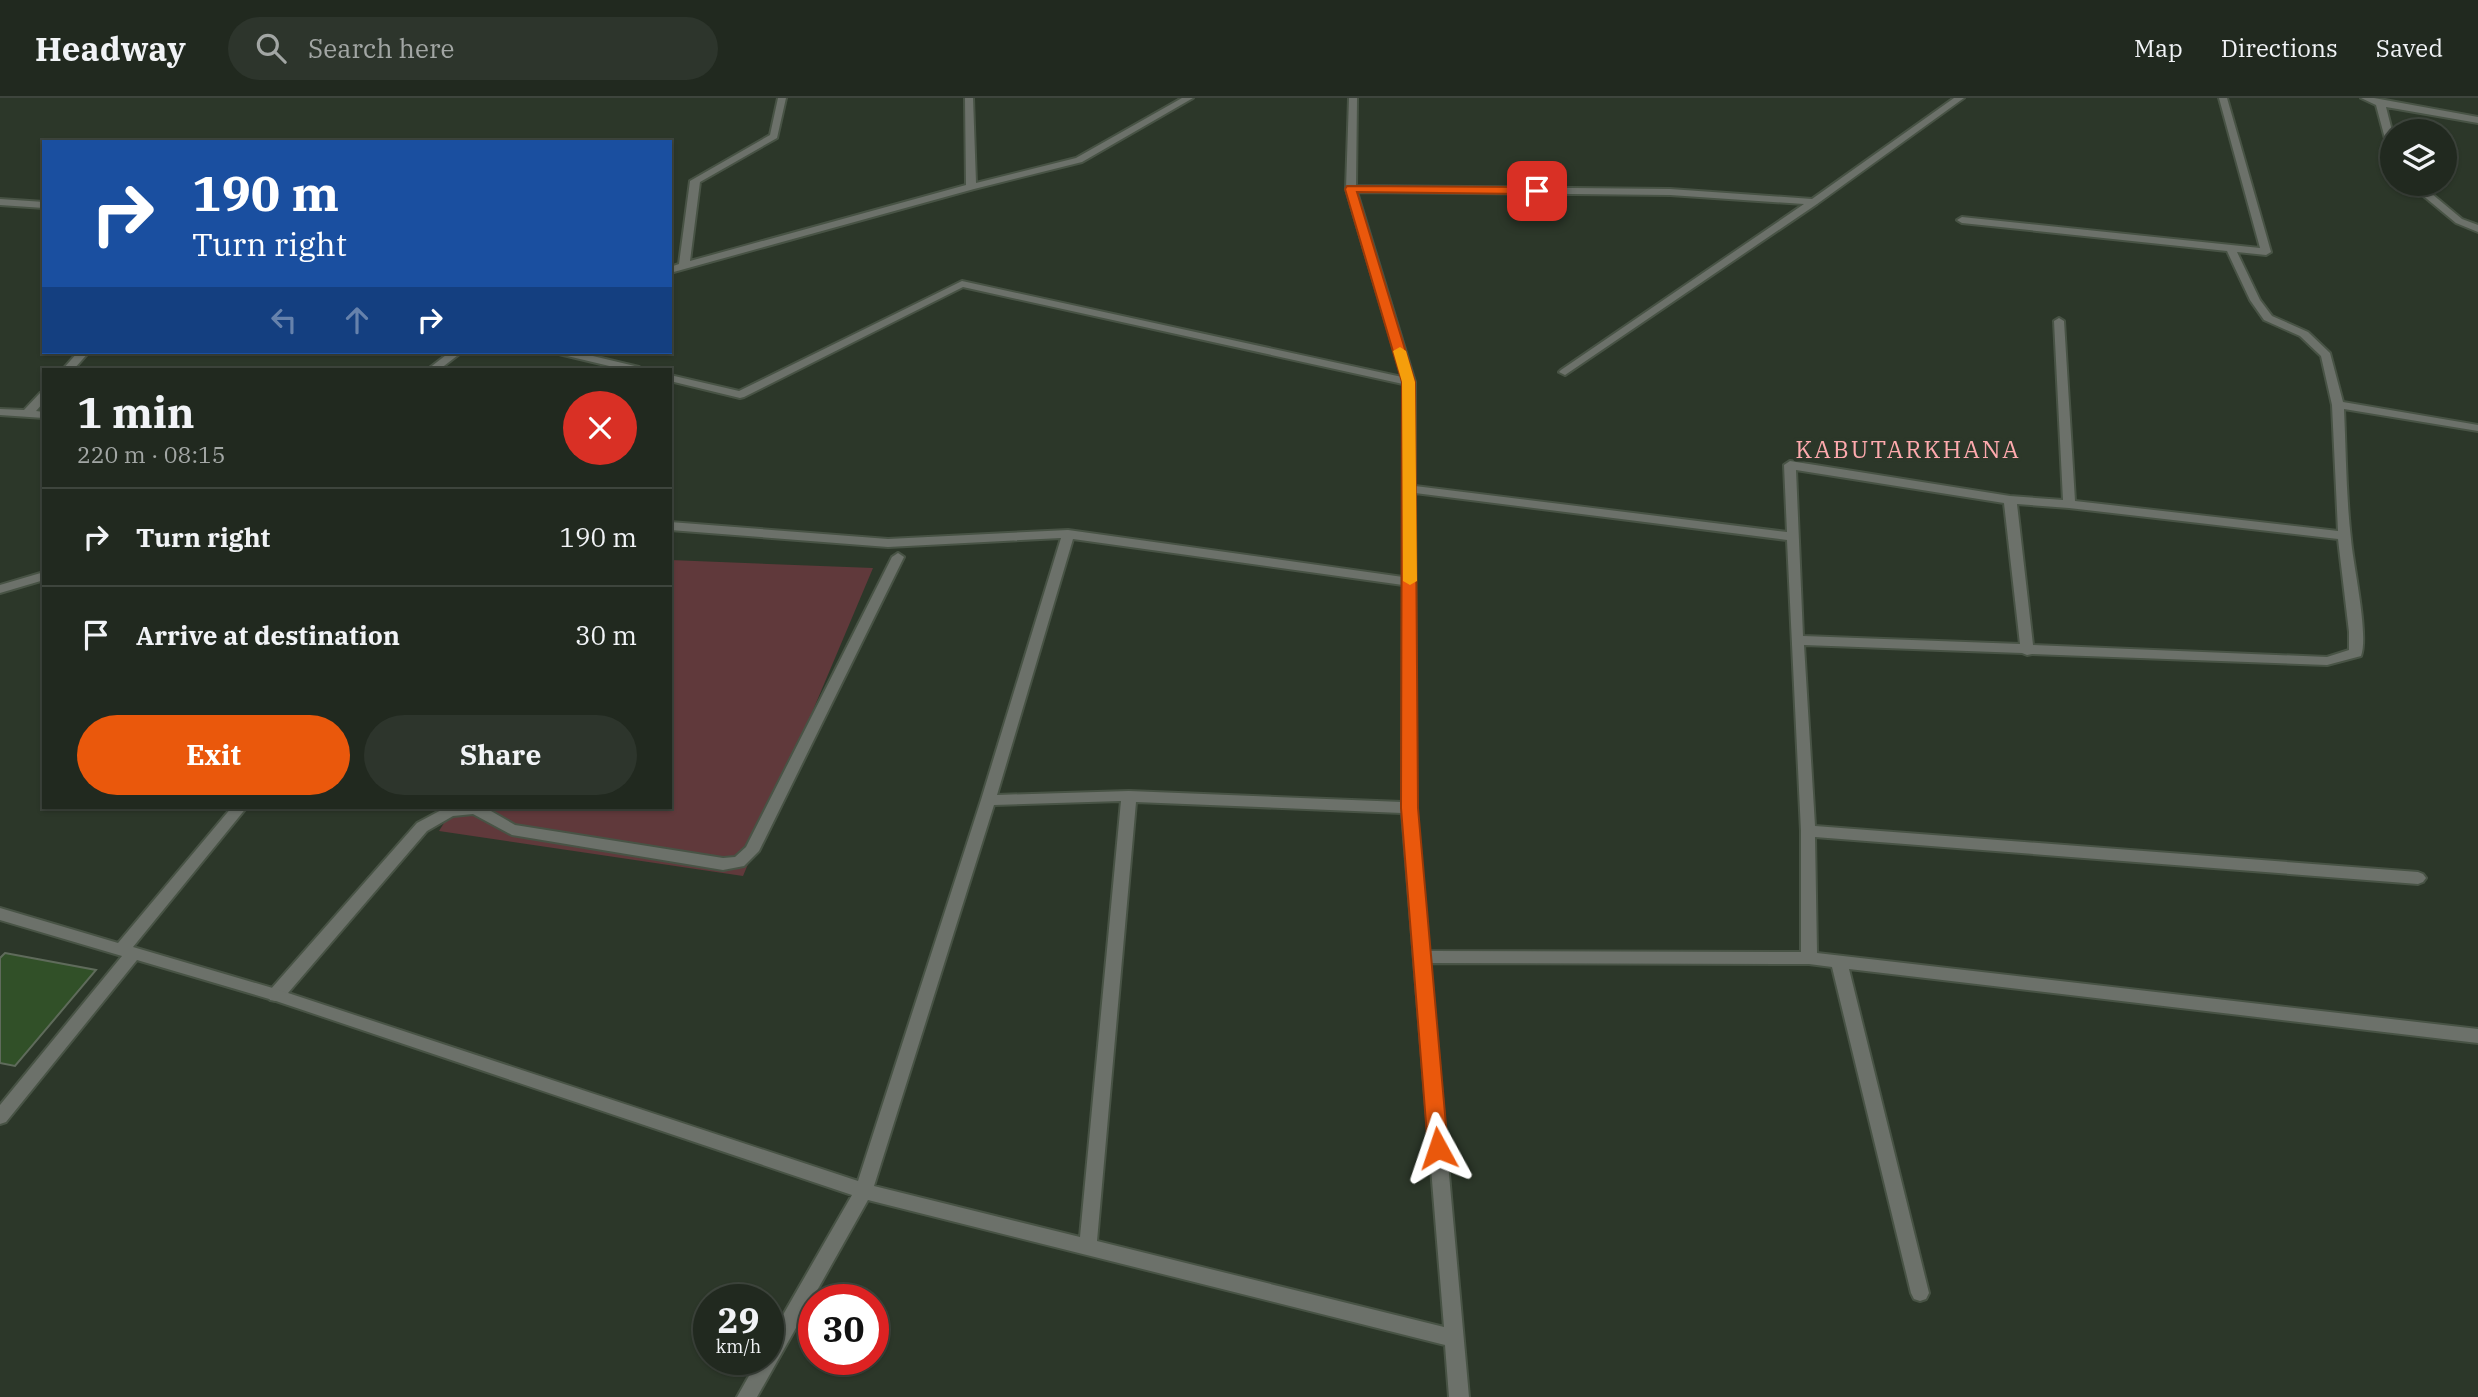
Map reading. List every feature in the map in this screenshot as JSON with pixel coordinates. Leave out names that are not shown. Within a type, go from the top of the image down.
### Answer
[{"type":"street","points":[[684,266],[695,181],[774,136],[782,98]]},
{"type":"street","points":[[969,98],[971,187]]},
{"type":"street","points":[[672,269],[1079,160],[1189,98]]},
{"type":"street","points":[[1353,98],[1351,189],[1409,382],[1409,808],[1459,1397]]},
{"type":"street","points":[[1565,372],[1814,202],[1960,98]]},
{"type":"street","points":[[1962,220],[2266,252],[2223,98]]},
{"type":"street","points":[[2365,98],[2478,120]]},
{"type":"street","points":[[2380,103],[2384,119]]},
{"type":"street","points":[[1351,189],[1670,192],[1814,202]]},
{"type":"street","points":[[2428,196],[2459,221],[2478,229]]},
{"type":"street","points":[[0,202],[42,205]]},
{"type":"street","points":[[1797,640],[2327,661],[2356,653],[2356,632],[2344,536],[2338,405],[2326,355],[2304,334],[2268,318],[2255,300],[2231,248]]},
{"type":"street","points":[[672,378],[740,394],[962,284],[1409,382]]},
{"type":"street","points":[[2059,321],[2069,505]]},
{"type":"street","points":[[69,368],[82,354]]},
{"type":"street","points":[[434,368],[454,354]]},
{"type":"street","points":[[571,354],[631,368]]},
{"type":"street","points":[[27,414],[42,397]]},
{"type":"street","points":[[2338,405],[2478,428]]},
{"type":"street","points":[[0,412],[42,415]]},
{"type":"street","points":[[1809,958],[1808,831],[1790,465],[2010,500],[2344,536]]},
{"type":"street","points":[[1409,489],[1793,537]]},
{"type":"street","points":[[2010,500],[2027,651]]},
{"type":"street","points":[[672,526],[888,542],[1068,534],[1410,582]]},
{"type":"street","points":[[784,1331],[864,1191],[988,800],[1068,534]]},
{"type":"street","points":[[477,809],[513,830],[723,864],[739,862],[752,851],[898,557]]},
{"type":"street","points":[[0,589],[42,577]]},
{"type":"street","points":[[988,800],[1129,796],[1409,808]]},
{"type":"street","points":[[1088,1247],[1129,796]]},
{"type":"street","points":[[0,1117],[238,809]]},
{"type":"street","points":[[276,995],[422,827],[448,809]]},
{"type":"street","points":[[1808,831],[2418,878]]},
{"type":"street","points":[[0,914],[276,995],[864,1191],[1455,1339]]},
{"type":"street","points":[[1422,957],[1809,958],[2478,1036]]},
{"type":"street","points":[[1839,962],[1920,1293]]},
{"type":"street","points":[[747,1397],[759,1375]]},
{"type":"shaded area","points":[[672,560],[873,568],[743,876],[439,831],[453,809],[672,809]]},
{"type":"building","points":[[5,953],[96,970],[15,1066],[0,1063],[0,958]]},
{"type":"slow traffic","points":[[1400,351],[1409,382],[1410,581]]},
{"type":"district","name":"KABUTARKHANA","points":[[1908,449]]},
{"type":"route","points":[[1438,1148],[1409,808],[1409,382],[1351,189],[1537,191]]}]
